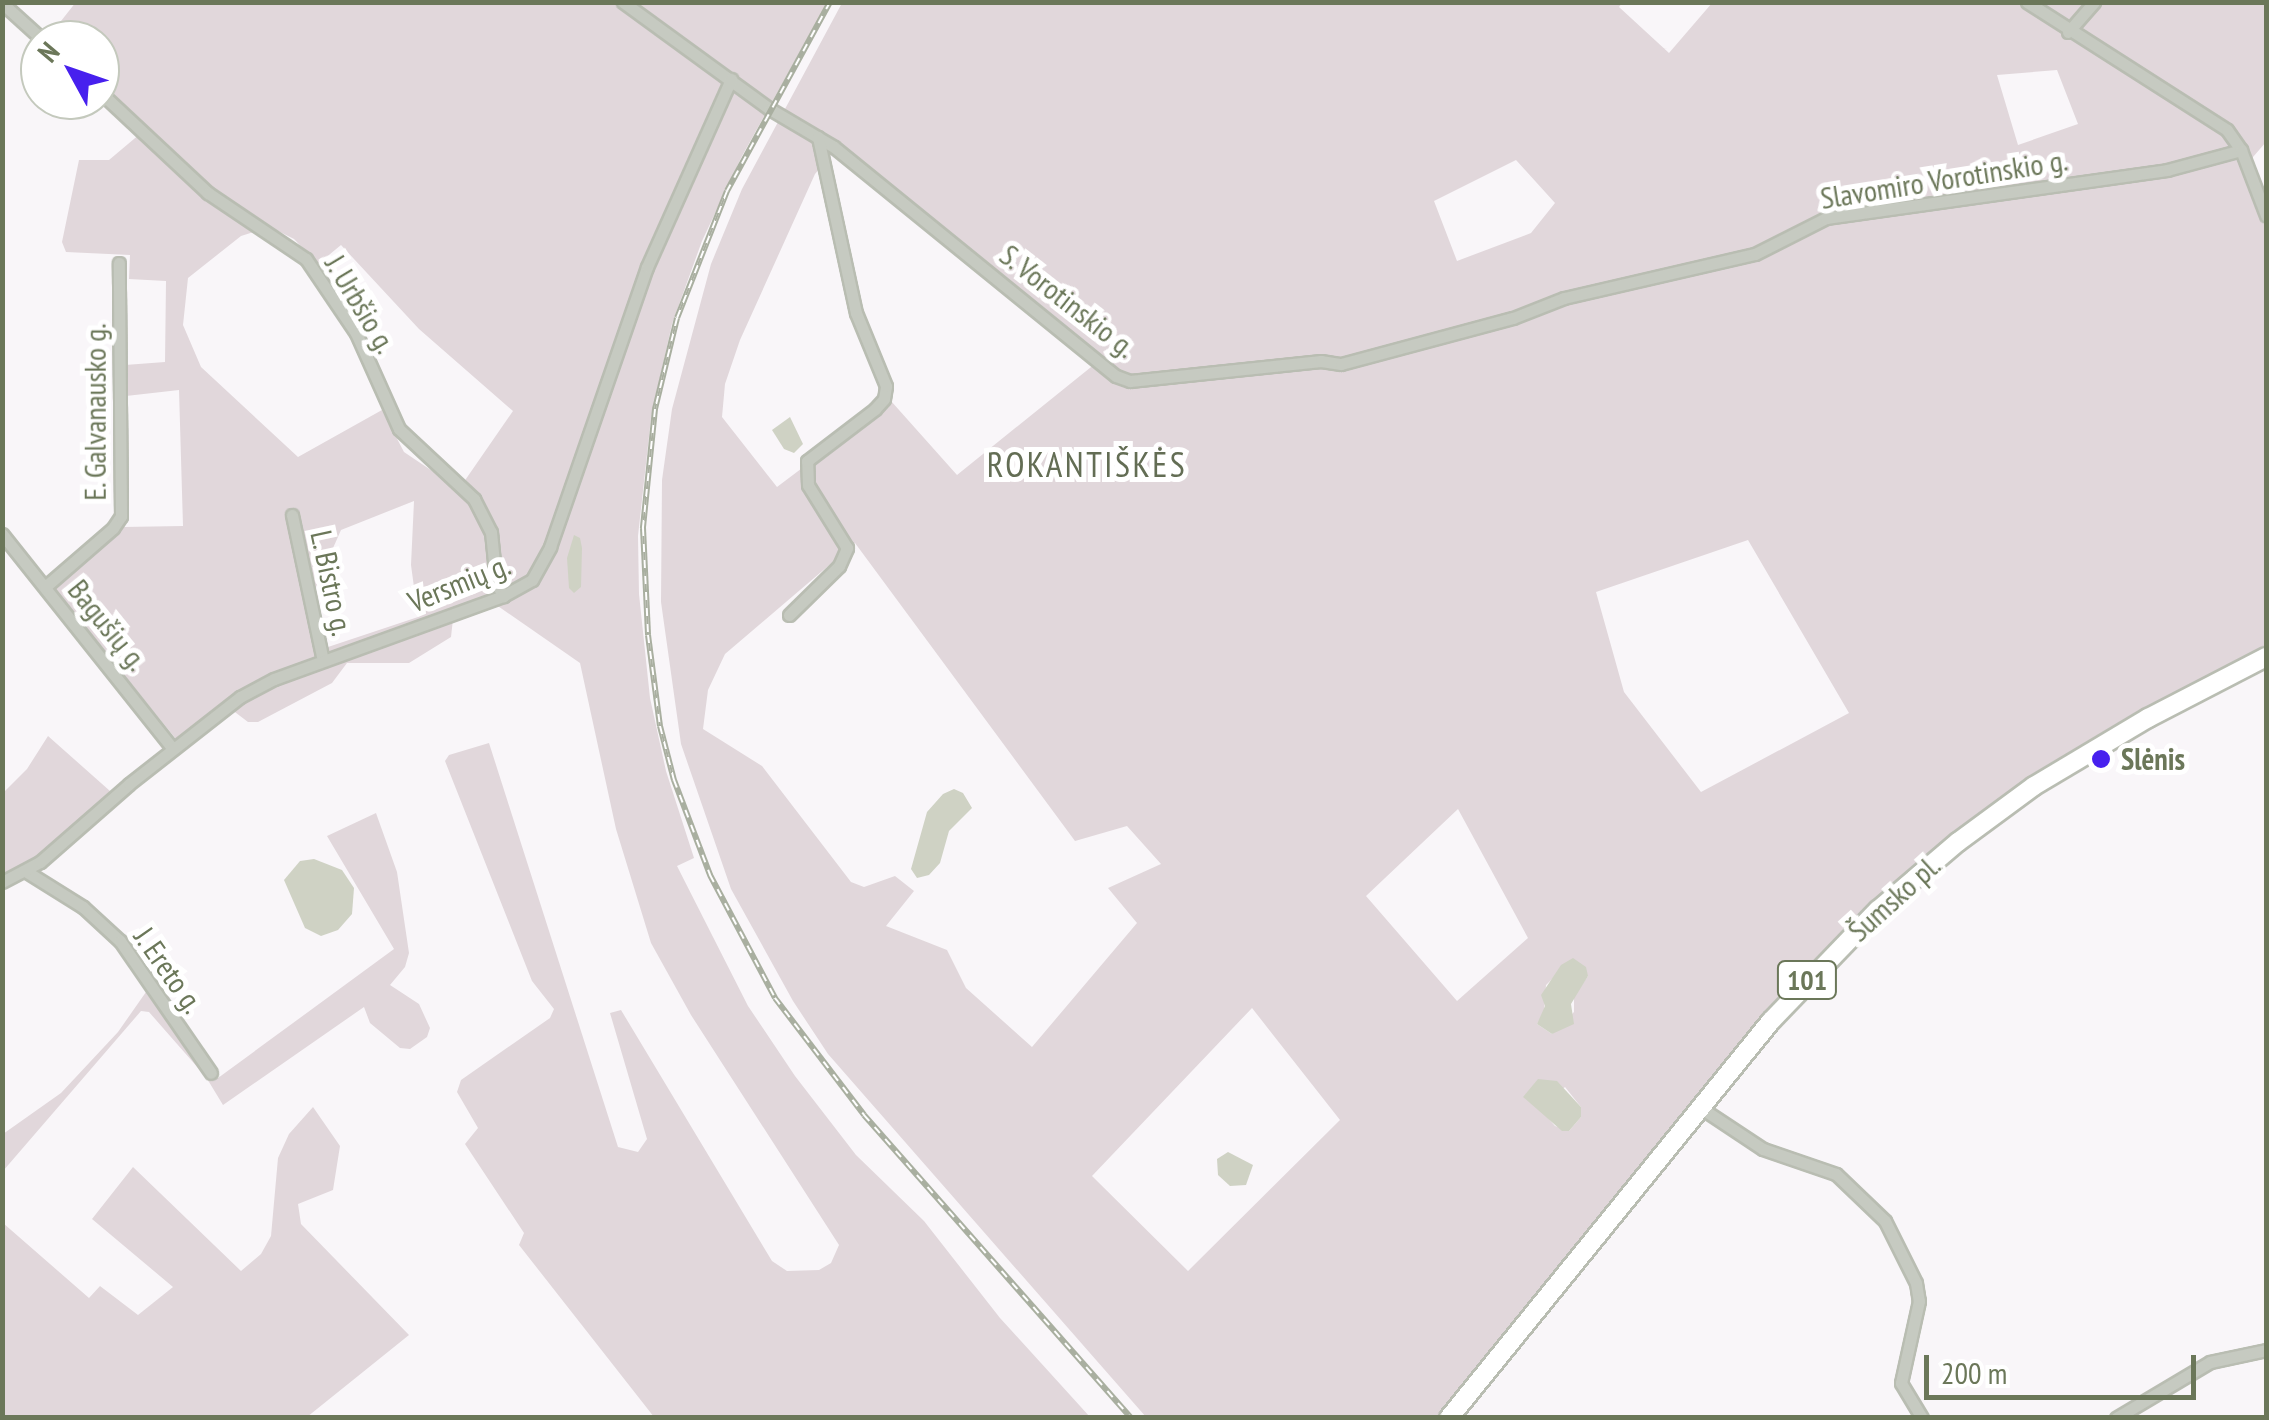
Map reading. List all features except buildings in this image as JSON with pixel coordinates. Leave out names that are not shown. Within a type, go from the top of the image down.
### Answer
[{"type":"main road","name":"Šumsko pl.","points":[[1449,1418],[1698,1106],[1837,950],[1958,842],[2108,740],[2266,657]]},
{"type":"street","name":"S. Vorotinskio g.","points":[[623,2],[818,137],[1116,376],[1130,381],[1321,361],[1342,364],[1488,324]]},
{"type":"street","points":[[2027,2],[2068,32],[2218,122],[2241,150],[2266,215]]},
{"type":"street","points":[[2068,32],[2094,2]]},
{"type":"street","points":[[2,3],[21,20]]},
{"type":"street","name":"Versmių g.","points":[[2,882],[27,872],[172,748],[240,698],[323,661],[524,587],[541,568],[646,267],[730,79]]},
{"type":"street","name":"J. Urbšio g.","points":[[120,111],[208,193],[306,259],[356,333],[399,429],[474,500],[490,532],[496,582],[503,596]]},
{"type":"street","points":[[790,614],[839,566],[847,548],[808,486],[807,461],[875,408],[884,399],[886,386],[856,313],[818,137]]},
{"type":"street","name":"Slavomiro Vorotinskio g.","points":[[1488,324],[1680,268],[1756,254],[1826,218],[2167,170],[2241,150]]},
{"type":"street","name":"E. Galvanausko g.","points":[[46,587],[113,528],[121,516],[118,263]]},
{"type":"street","name":"L. Bistro g.","points":[[292,515],[323,661]]},
{"type":"street","name":"Bagušių g.","points":[[2,534],[172,748]]},
{"type":"street","name":"J. Ereto g.","points":[[27,872],[83,907],[120,941],[211,1073]]},
{"type":"street","points":[[1698,1106],[1776,1156],[1836,1174],[1885,1221],[1916,1283],[1919,1301],[1901,1383],[1922,1418]]},
{"type":"street","points":[[2116,1418],[2210,1362],[2266,1350]]},
{"type":"shaded area","points":[[76,2],[827,3],[742,156],[702,241],[672,324],[651,418],[638,536],[639,594],[650,698],[666,771],[694,858],[677,866],[748,1006],[795,1076],[856,1155],[924,1221],[1000,1318],[1090,1417],[654,1417],[519,1245],[524,1233],[465,1144],[478,1128],[457,1092],[461,1080],[550,1018],[554,1009],[532,981],[445,761],[449,755],[489,743],[618,1147],[638,1152],[647,1139],[610,1013],[621,1010],[772,1261],[787,1271],[819,1270],[831,1263],[839,1245],[691,1015],[651,943],[616,829],[580,663],[495,604],[453,619],[451,637],[409,663],[347,663],[332,683],[258,722],[248,722],[223,703],[176,739],[53,588],[123,527],[183,526],[179,390],[126,396],[125,365],[165,362],[166,281],[129,279],[130,255],[66,252],[62,242],[79,160],[109,160],[147,128],[120,102],[120,20],[62,20]],"holes":[[[270,227],[294,239],[318,264],[341,245],[419,329],[513,411],[459,489],[404,452],[382,410],[298,457],[201,367],[183,325],[188,278],[241,236]],[[414,501],[411,565],[418,617],[325,648],[315,589],[341,530]]]},
{"type":"shaded area","points":[[842,3],[1622,3],[1619,7],[1669,53],[1712,3],[2266,3],[2266,142],[2253,157],[2247,176],[2266,228],[2266,650],[2012,789],[1905,875],[1778,1000],[1437,1417],[1146,1417],[828,1054],[793,1001],[731,889],[681,744],[661,602],[662,480],[672,409],[711,264],[742,189]],"holes":[[[2057,70],[2078,124],[2018,145],[1997,75]],[[832,154],[953,236],[1101,359],[957,475],[891,401],[777,487],[722,417],[725,384],[740,340],[815,174]],[[1516,160],[1555,203],[1531,233],[1457,261],[1434,201]],[[1748,540],[1849,713],[1701,792],[1624,692],[1596,592]],[[855,543],[1075,841],[1127,826],[1161,864],[1108,888],[1137,923],[1032,1047],[966,988],[947,950],[886,926],[914,891],[895,876],[864,887],[851,882],[762,766],[703,729],[708,690],[725,654]],[[1458,809],[1528,938],[1457,1001],[1366,896]],[[1557,974],[1588,976],[1574,996],[1574,1012],[1552,1034],[1537,1024],[1544,1012],[1546,985]],[[1252,1008],[1340,1120],[1188,1271],[1092,1176]],[[1565,1087],[1581,1107],[1581,1117],[1569,1131],[1555,1126],[1540,1109]]]},
{"type":"shaded area","points":[[790,417],[803,444],[794,453],[784,449],[772,430]]},
{"type":"shaded area","points":[[574,535],[580,538],[582,548],[581,587],[574,593],[569,588],[567,558]]},
{"type":"shaded area","points":[[48,736],[110,791],[39,857],[3,876],[3,793],[27,769]]},
{"type":"shaded area","points":[[954,789],[963,793],[972,808],[949,831],[940,863],[929,875],[917,878],[911,869],[927,812],[943,794]]},
{"type":"shaded area","points":[[376,813],[397,872],[409,953],[405,967],[390,985],[419,1004],[430,1028],[427,1037],[410,1049],[400,1048],[370,1023],[364,1007],[223,1105],[206,1077],[149,1012],[141,1011],[3,1171],[3,1134],[61,1093],[118,1032],[146,992],[218,1078],[394,949],[327,836]]},
{"type":"shaded area","points":[[314,859],[342,870],[354,888],[352,914],[338,930],[321,936],[305,928],[284,880],[300,861]]},
{"type":"shaded area","points":[[1573,958],[1586,967],[1588,976],[1571,1004],[1574,1024],[1552,1034],[1537,1024],[1545,1006],[1541,995],[1561,965]]},
{"type":"shaded area","points":[[1538,1079],[1557,1081],[1581,1107],[1581,1117],[1569,1131],[1562,1131],[1523,1097]]},
{"type":"shaded area","points":[[313,1107],[340,1146],[333,1190],[298,1204],[301,1224],[409,1335],[307,1417],[3,1417],[3,1223],[89,1298],[100,1286],[138,1315],[173,1287],[92,1219],[133,1167],[241,1271],[261,1254],[271,1236],[278,1158],[289,1134]]},
{"type":"shaded area","points":[[1228,1152],[1253,1165],[1246,1185],[1230,1186],[1218,1175],[1217,1159]]},
{"type":"railway","points":[[830,2],[727,191],[677,318],[655,409],[643,528],[648,635],[660,726],[674,780],[710,875],[775,998],[864,1115],[1131,1418]]},
{"type":"place","name":"Slėnis","points":[[2101,759]]},
{"type":"district","name":"ROKANTIŠKĖS","points":[[1087,464]]}]
